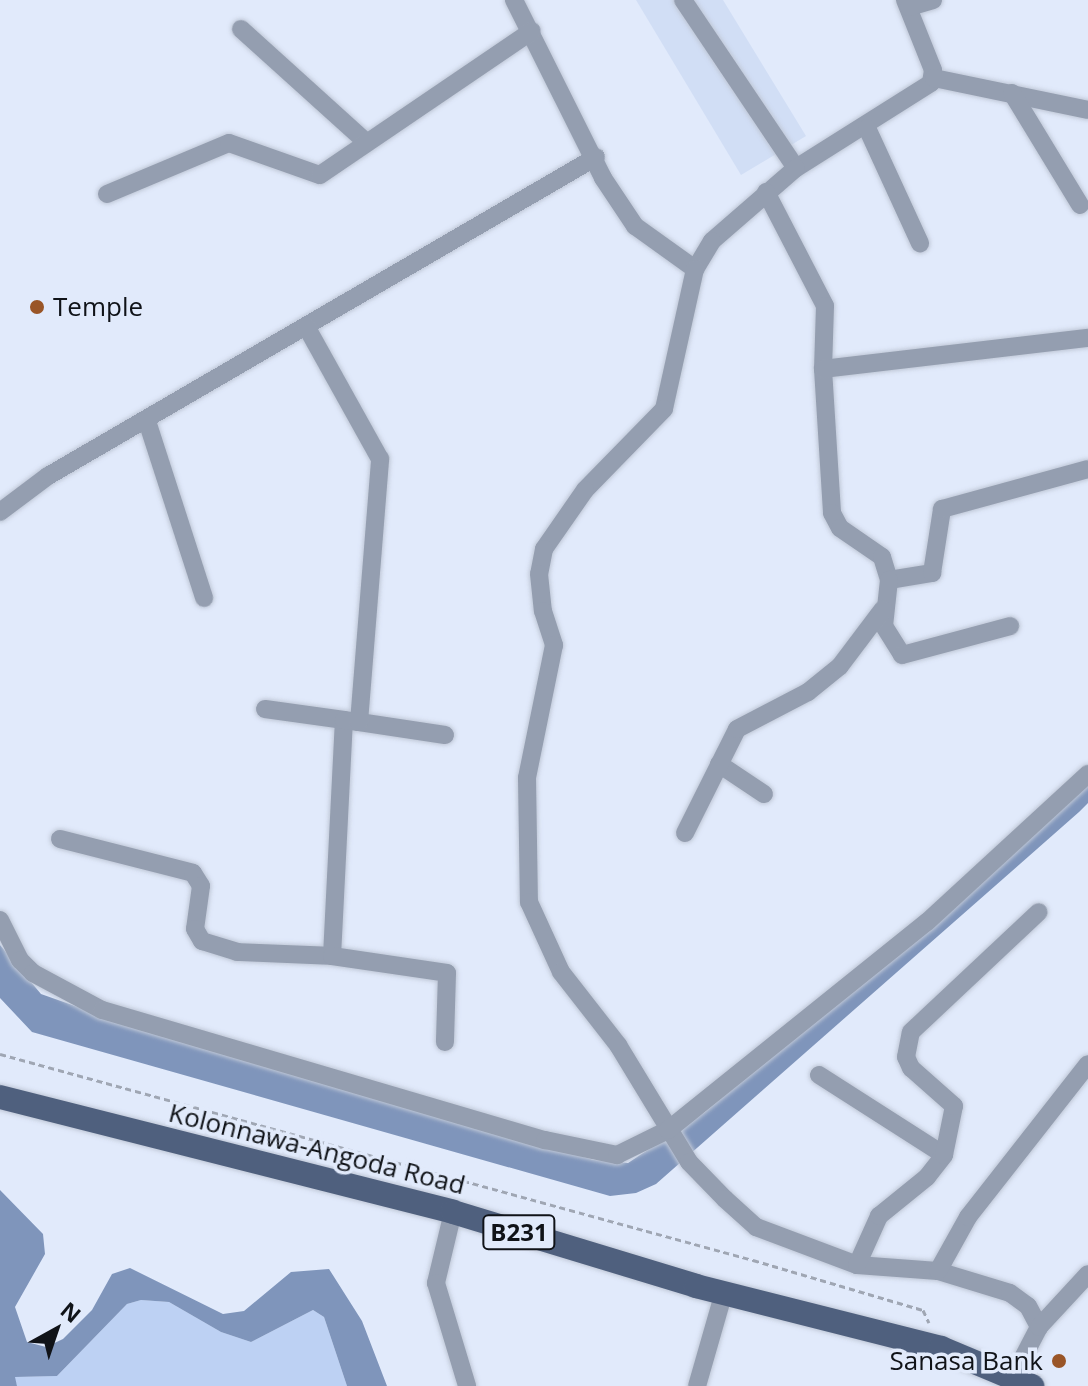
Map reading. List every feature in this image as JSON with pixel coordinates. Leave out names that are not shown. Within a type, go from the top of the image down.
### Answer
[{"type":"main road","name":"Kolonnawa-Angoda Road","points":[[0,1097],[453,1212],[724,1292],[941,1348],[1023,1383]]},
{"type":"street","points":[[514,0],[596,157],[603,178],[635,226],[695,269]]},
{"type":"street","points":[[683,0],[796,168]]},
{"type":"street","points":[[933,0],[907,4],[934,78]]},
{"type":"street","points":[[241,29],[366,142]]},
{"type":"street","points":[[107,194],[229,143],[320,175],[532,31]]},
{"type":"street","points":[[1039,1327],[1028,1306],[1010,1293],[938,1271],[857,1265],[756,1227],[689,1162],[618,1045],[561,972],[543,939],[529,902],[527,778],[553,661],[539,574],[544,549],[585,490],[664,409],[695,269],[712,241],[796,168],[867,128],[934,78],[1088,110]]},
{"type":"street","points":[[1012,93],[1080,205]]},
{"type":"street","points":[[867,128],[920,243]]},
{"type":"street","points":[[0,512],[48,476],[596,157]]},
{"type":"street","points":[[766,192],[825,306],[823,369],[832,513],[840,528],[882,557],[889,580],[883,609],[884,626],[902,655],[1010,626]]},
{"type":"street","points":[[306,326],[380,459],[351,721],[332,956]]},
{"type":"street","points":[[823,369],[1088,338]]},
{"type":"street","points":[[147,421],[204,598]]},
{"type":"street","points":[[889,580],[932,573],[938,518],[952,504],[1088,469]]},
{"type":"street","points":[[685,833],[737,729],[808,692],[840,666],[883,609]]},
{"type":"street","points":[[265,709],[445,735]]},
{"type":"street","points":[[719,764],[764,794]]},
{"type":"street","points":[[0,920],[20,960],[33,973],[102,1010],[185,1037],[598,1153],[628,1152],[668,1130],[927,922],[1088,774]]},
{"type":"street","points":[[60,839],[193,873],[201,886],[195,929],[202,941],[237,952],[332,956],[447,973],[445,1042]]},
{"type":"street","points":[[857,1265],[879,1216],[927,1177],[944,1155],[954,1106],[911,1068],[906,1057],[911,1032],[1039,912]]},
{"type":"street","points":[[938,1271],[968,1217],[1088,1064]]},
{"type":"street","points":[[819,1075],[944,1155]]},
{"type":"street","points":[[453,1212],[436,1283],[467,1386]]},
{"type":"street","points":[[1023,1383],[1039,1327],[1088,1274]]},
{"type":"street","points":[[697,1386],[724,1292]]},
{"type":"path","points":[[0,1054],[923,1310],[941,1348]]},
{"type":"shaded area","points":[[636,0],[723,0],[806,136],[741,175]]},
{"type":"shaded area","points":[[1088,779],[1088,803],[1079,812],[656,1184],[636,1193],[610,1196],[32,1032],[0,998],[0,945],[41,994],[149,1032],[594,1160],[628,1163],[705,1112],[885,962]]},
{"type":"shaded area","points":[[0,1190],[43,1234],[45,1254],[15,1307],[27,1342],[46,1347],[63,1339],[92,1310],[112,1274],[130,1268],[223,1314],[244,1311],[291,1272],[329,1269],[362,1321],[387,1386],[347,1386],[324,1317],[313,1310],[251,1342],[221,1332],[169,1302],[141,1300],[127,1304],[57,1376],[15,1377],[17,1386],[0,1386]]},
{"type":"shaded area","points":[[141,1300],[169,1302],[221,1332],[251,1342],[313,1310],[324,1317],[347,1386],[17,1386],[14,1377],[57,1376],[127,1304]]},
{"type":"place","name":"Temple","points":[[37,307]]},
{"type":"place","name":"Sanasa Bank","points":[[1059,1361]]}]
